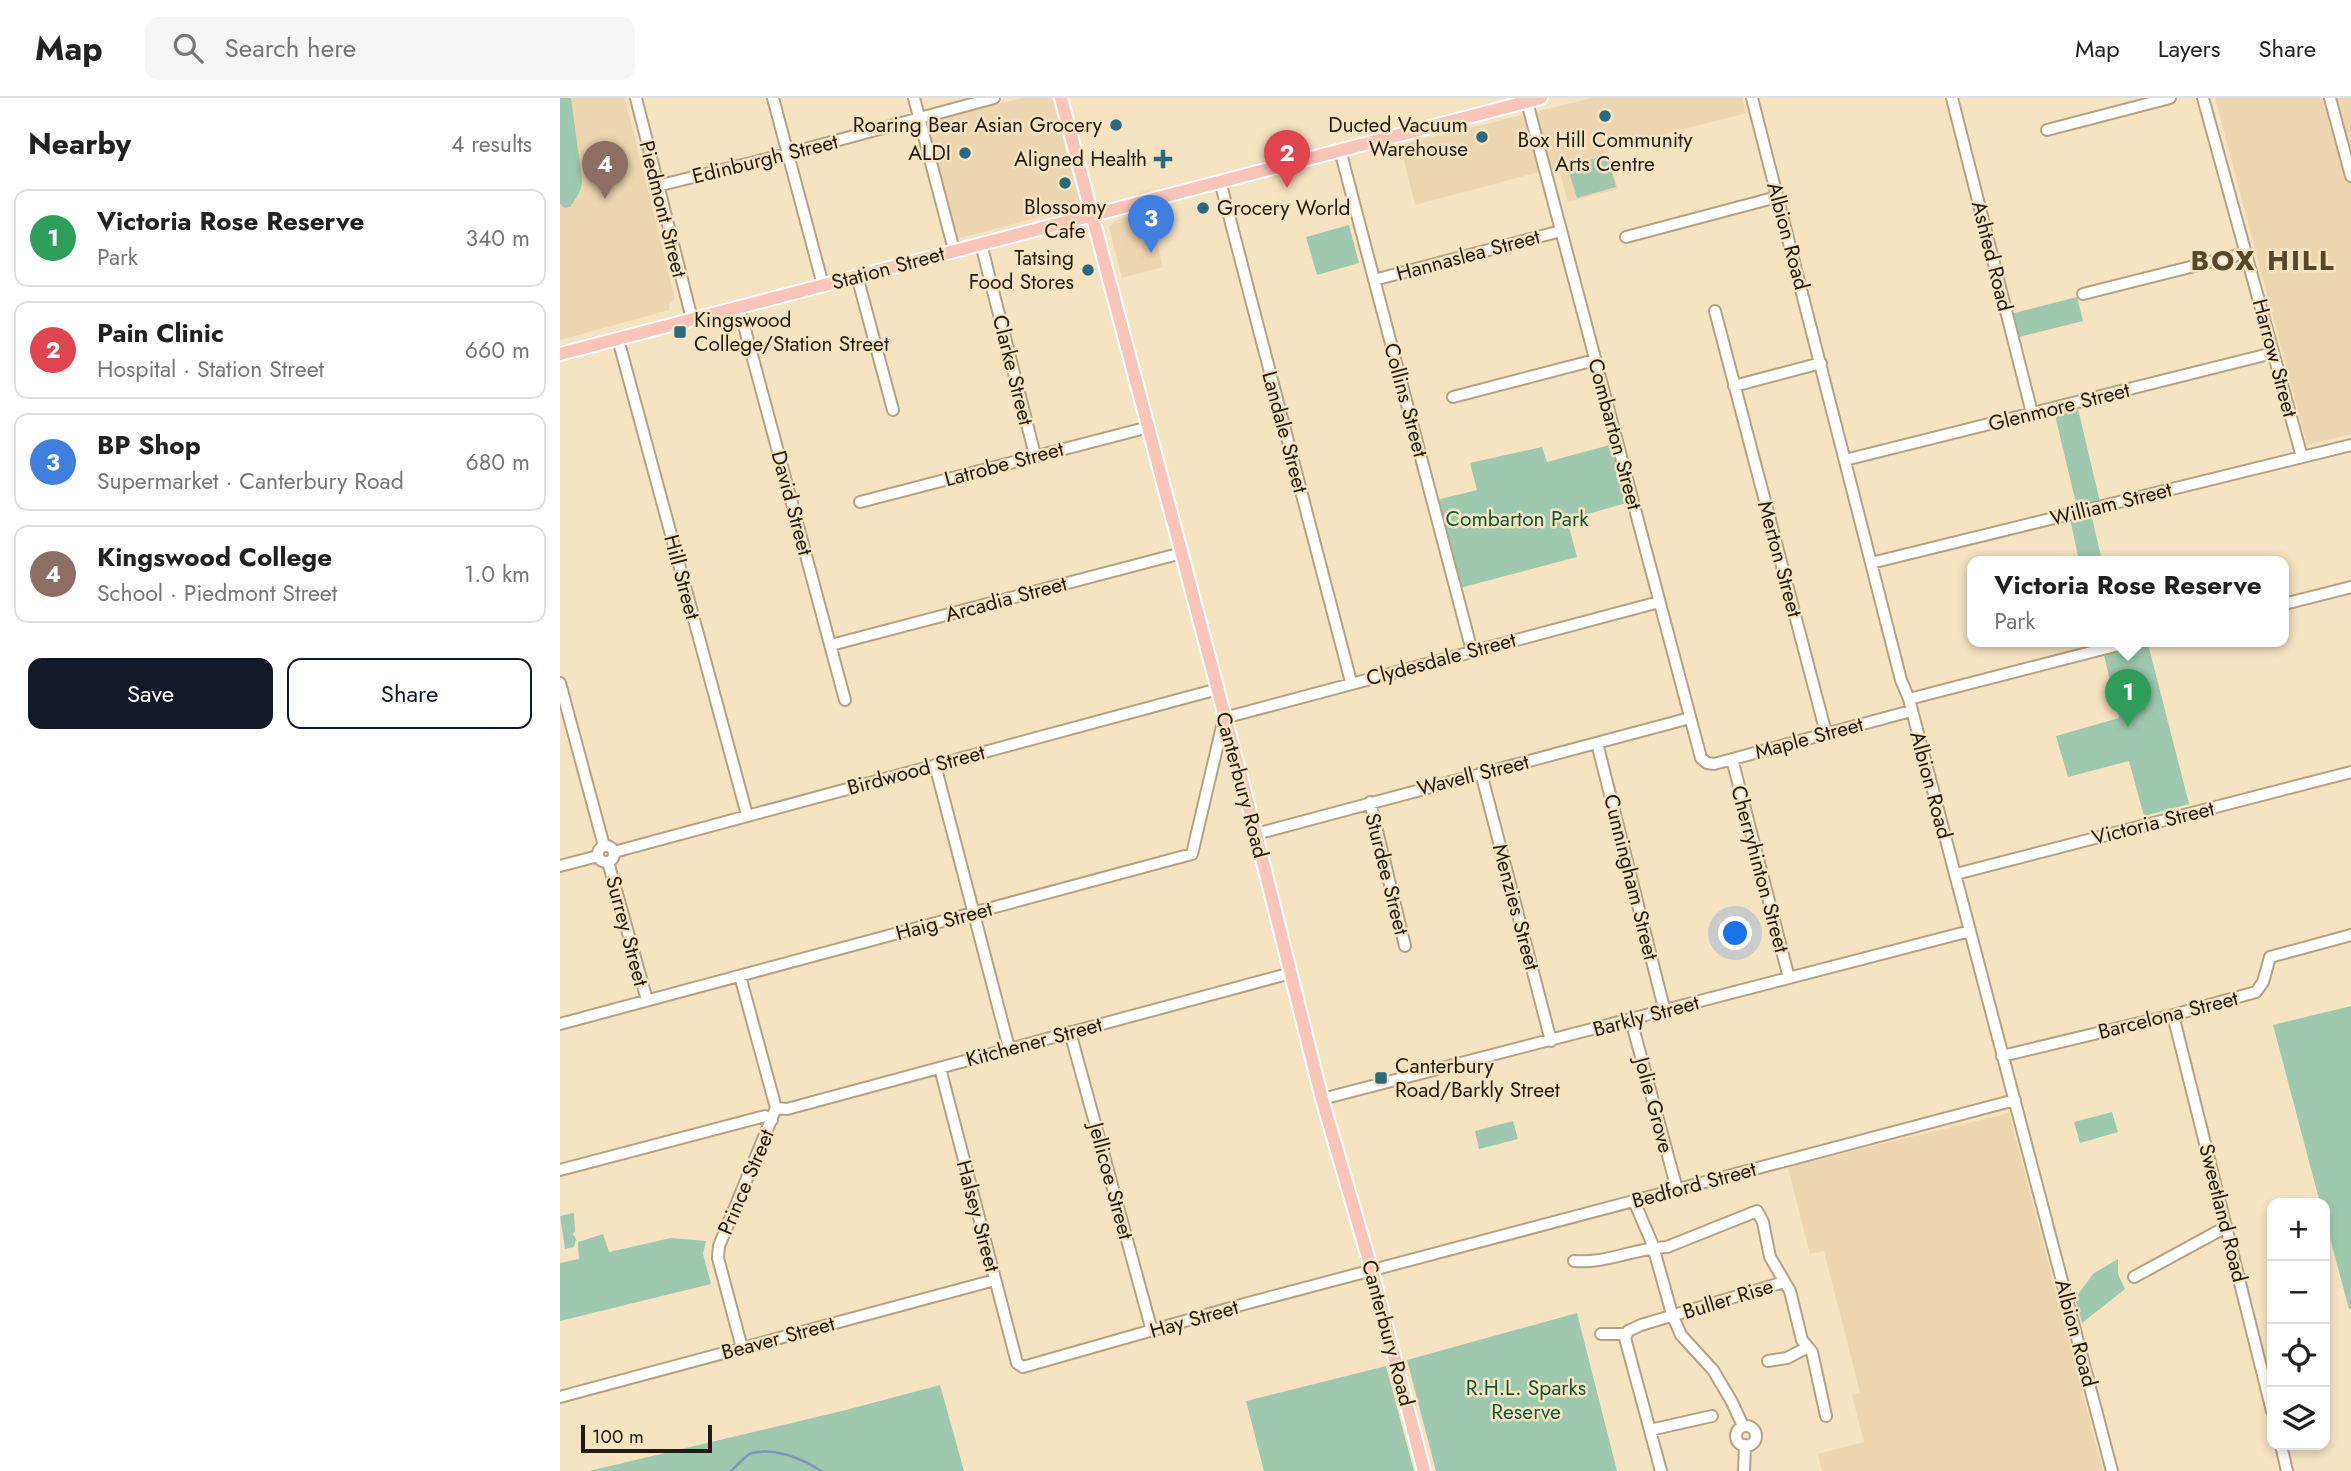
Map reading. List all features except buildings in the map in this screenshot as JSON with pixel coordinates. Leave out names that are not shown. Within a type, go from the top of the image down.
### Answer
[{"type":"main road","name":"Canterbury Road","points":[[1061,98],[1094,214],[1256,834],[1322,1099],[1372,1271],[1424,1471]]},
{"type":"main road","name":"Station Street","points":[[560,355],[1533,100]]},
{"type":"street","name":"Piedmont Street","points":[[636,98],[692,319]]},
{"type":"street","points":[[773,98],[823,285]]},
{"type":"street","points":[[914,98],[954,250]]},
{"type":"street","name":"Edinburgh Street","points":[[657,186],[994,98]]},
{"type":"street","name":"Albion Road","points":[[1752,98],[1901,680],[1909,699],[1956,874],[2112,1471]]},
{"type":"street","name":"Ashted Road","points":[[1952,98],[2032,414]]},
{"type":"street","points":[[2047,130],[2170,98]]},
{"type":"street","name":"Harrow Street","points":[[2203,98],[2302,457]]},
{"type":"street","points":[[2330,98],[2350,170]]},
{"type":"street","name":"Combarton Street","points":[[1533,100],[1561,231],[1690,718],[1701,758],[1707,763]]},
{"type":"street","name":"Collins Street","points":[[1340,150],[1472,651]]},
{"type":"street","name":"Landale Street","points":[[1220,181],[1351,682]]},
{"type":"street","points":[[1626,237],[1777,197]]},
{"type":"street","name":"Hannaslea Street","points":[[1374,280],[1561,231]]},
{"type":"street","name":"Clarke Street","points":[[981,244],[1035,456]]},
{"type":"street","points":[[2083,294],[2246,253]]},
{"type":"street","points":[[857,275],[893,410]]},
{"type":"street","name":"David Street","points":[[739,307],[845,700]]},
{"type":"street","name":"Merton Street","points":[[1714,311],[1826,733]]},
{"type":"street","name":"Hill Street","points":[[618,339],[747,815]]},
{"type":"street","name":"Glenmore Street","points":[[1844,460],[2273,353]]},
{"type":"street","points":[[1453,397],[1595,359]]},
{"type":"street","points":[[1734,386],[1821,363]]},
{"type":"street","name":"Latrobe Street","points":[[860,502],[1149,427]]},
{"type":"street","name":"William Street","points":[[1871,563],[2351,445]]},
{"type":"street","name":"Arcadia Street","points":[[831,646],[1182,553]]},
{"type":"street","points":[[2289,603],[2351,587]]},
{"type":"street","name":"Clydesdale Street","points":[[1224,718],[1659,602]]},
{"type":"street","points":[[1909,699],[2111,647]]},
{"type":"street","name":"Surrey Street","points":[[560,683],[609,853],[647,1000]]},
{"type":"street","name":"Birdwood Street","points":[[609,853],[1218,689]]},
{"type":"street","name":"Maple Street","points":[[1707,763],[1714,764],[1911,711]]},
{"type":"street","name":"Haig Street","points":[[560,1024],[1192,854],[1224,718]]},
{"type":"street","name":"Wavell Street","points":[[1256,834],[1690,718]]},
{"type":"street","name":"Cunningham Street","points":[[1597,743],[1665,1012]]},
{"type":"street","name":"Cherryhinton Street","points":[[1732,759],[1789,978]]},
{"type":"street","points":[[935,765],[1009,1048]]},
{"type":"street","name":"Victoria Street","points":[[1956,874],[2351,772]]},
{"type":"street","name":"Menzies Street","points":[[1481,773],[1551,1041]]},
{"type":"street","name":"Sturdee Street","points":[[1370,802],[1405,946]]},
{"type":"street","points":[[560,866],[598,856],[601,861],[609,853]]},
{"type":"street","name":"Barkly Street","points":[[1322,1099],[1970,931]]},
{"type":"street","name":"Barcelona Street","points":[[2002,1056],[2256,992],[2263,982],[2270,957],[2351,935]]},
{"type":"street","name":"Kitchener Street","points":[[776,1108],[787,1109],[1291,973]]},
{"type":"street","name":"Prince Street","points":[[740,975],[776,1108],[719,1246],[718,1258],[742,1348]]},
{"type":"street","name":"Sweetland Road","points":[[2173,1015],[2267,1391]]},
{"type":"street","name":"Jolie Grove","points":[[1631,1020],[1677,1189]]},
{"type":"street","name":"Jellicoe Street","points":[[1070,1032],[1152,1331]]},
{"type":"street","name":"Halsey Street","points":[[940,1068],[1017,1363]]},
{"type":"street","name":"Bedford Street","points":[[1372,1271],[2015,1100]]},
{"type":"street","points":[[560,1170],[765,1116],[772,1119]]},
{"type":"street","points":[[1634,1201],[1653,1247],[1681,1335],[1713,1370],[1743,1426],[1749,1426],[1756,1434],[1753,1442],[1745,1445],[1744,1471]]},
{"type":"street","points":[[1574,1261],[1589,1262],[1653,1247],[1667,1247],[1757,1211],[1763,1222],[1770,1257],[1790,1291],[1802,1340],[1812,1352],[1826,1416]]},
{"type":"street","points":[[2134,1278],[2227,1227]]},
{"type":"street","name":"Hay Street","points":[[1017,1363],[1023,1367],[1372,1271]]},
{"type":"street","name":"Beaver Street","points":[[560,1397],[995,1280]]},
{"type":"street","name":"Buller Rise","points":[[1627,1334],[1641,1325],[1784,1282]]},
{"type":"street","points":[[1601,1334],[1627,1334],[1625,1338],[1661,1471]]},
{"type":"street","points":[[1768,1362],[1787,1358],[1808,1347]]},
{"type":"street","points":[[1650,1430],[1712,1416]]},
{"type":"street","points":[[2282,1450],[2287,1471]]},
{"type":"shaded area","points":[[560,98],[625,98],[675,299],[670,303],[669,310],[560,340]]},
{"type":"shaded area","points":[[1022,98],[1052,98],[1081,206],[956,239],[927,122]]},
{"type":"shaded area","points":[[1592,98],[1742,98],[1746,113],[1607,149],[1618,189],[1568,202],[1558,167],[1415,205],[1400,145]]},
{"type":"shaded area","points":[[2215,98],[2351,98],[2351,434],[2307,445]]},
{"type":"shaded area","points":[[1149,210],[1163,267],[1122,278],[1109,227],[1116,220]]},
{"type":"shaded area","points":[[2009,1113],[2103,1471],[1822,1471],[1818,1454],[1864,1442],[1852,1395],[1860,1393],[1824,1251],[1810,1254],[1788,1167]]},
{"type":"green space","points":[[560,98],[571,98],[582,180],[581,188],[570,207],[564,208],[560,204]]},
{"type":"green space","points":[[1607,155],[1616,187],[1577,198],[1567,166]]},
{"type":"green space","points":[[1349,225],[1359,263],[1317,275],[1306,237]]},
{"type":"green space","points":[[2077,297],[2083,321],[2015,338],[2010,314]]},
{"type":"green space","points":[[2077,405],[2101,506],[2090,509],[2101,556],[2078,556],[2069,514],[2078,512],[2054,411]]},
{"type":"green space","name":"Combarton Park","points":[[1617,443],[1633,501],[1567,520],[1577,557],[1456,589],[1432,501],[1477,490],[1470,463],[1542,447],[1547,462]]},
{"type":"green space","points":[[2136,647],[2149,647],[2189,804],[2144,816],[2129,761],[2068,777],[2056,736],[2119,718],[2104,655]]},
{"type":"green space","points":[[2351,1006],[2349,1309],[2330,1238],[2330,1198],[2319,1198],[2273,1025]]},
{"type":"green space","points":[[2112,1112],[2118,1132],[2080,1143],[2074,1122]]},
{"type":"green space","points":[[1513,1121],[1518,1139],[1479,1149],[1475,1131]]},
{"type":"green space","points":[[574,1213],[574,1247],[565,1249],[560,1216]]},
{"type":"green space","points":[[603,1234],[609,1252],[671,1238],[706,1241],[703,1254],[711,1284],[560,1321],[560,1263],[579,1259],[578,1242]]},
{"type":"green space","points":[[2118,1259],[2118,1274],[2125,1289],[2082,1323],[2075,1298],[2094,1273]]},
{"type":"green space","name":"R.H.L. Sparks Reserve","points":[[1577,1313],[1617,1471],[1436,1471],[1407,1360]]},
{"type":"green space","points":[[1386,1366],[1414,1471],[1264,1471],[1246,1401]]},
{"type":"green space","points":[[940,1385],[964,1471],[589,1471],[842,1411]]},
{"type":"waterway","points":[[731,1471],[749,1454],[761,1452],[788,1455],[821,1471]]},
{"type":"place","name":"Box Hill Community Arts Centre","points":[[1605,116]]},
{"type":"place","name":"Roaring Bear Asian Grocery","points":[[1116,125]]},
{"type":"place","name":"Ducted Vacuum Warehouse","points":[[1482,137]]},
{"type":"place","name":"ALDI","points":[[965,153]]},
{"type":"place","name":"Aligned Health","points":[[1163,159]]},
{"type":"place","name":"Blossomy Cafe","points":[[1065,183]]},
{"type":"place","name":"Pain Clinic","points":[[1287,188]]},
{"type":"place","name":"Kingswood College","points":[[605,199]]},
{"type":"place","name":"Grocery World","points":[[1203,208]]},
{"type":"place","name":"BP Shop","points":[[1151,253]]},
{"type":"place","name":"Tatsing Food Stores","points":[[1088,270]]},
{"type":"place","name":"Kingswood College/Station Street","points":[[680,332]]},
{"type":"place","name":"Victoria Rose Reserve","points":[[2128,727]]},
{"type":"place","name":"Canterbury Road/Barkly Street","points":[[1381,1078]]},
{"type":"district","name":"BOX HILL","points":[[2263,260]]}]
